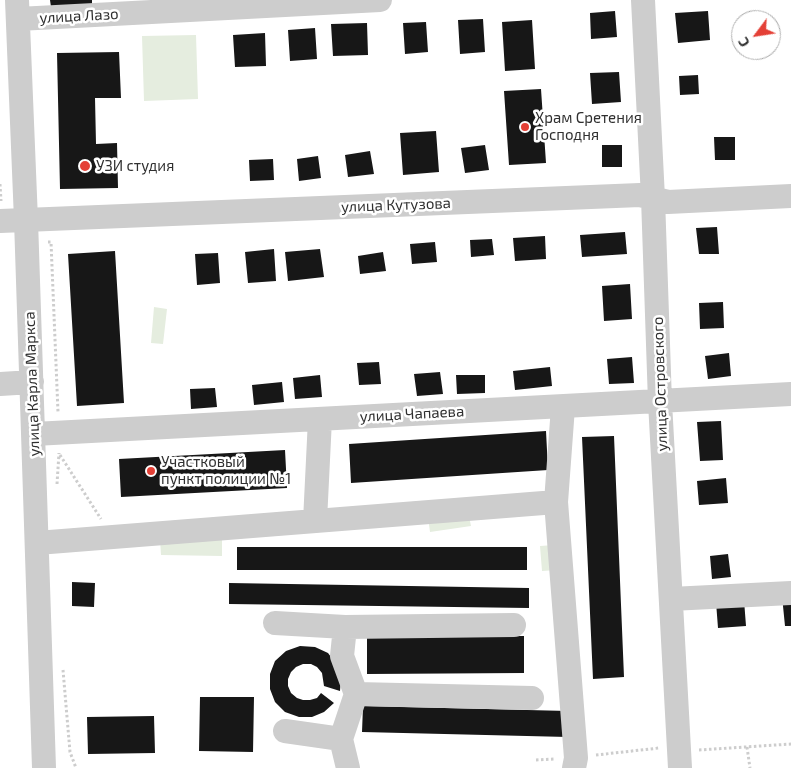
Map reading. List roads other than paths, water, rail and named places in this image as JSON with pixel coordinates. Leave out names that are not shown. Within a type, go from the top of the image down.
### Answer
[{"type":"street","name":"улица Лазо","points":[[18,9],[380,0]]},
{"type":"street","name":"улица Островского","points":[[643,0],[653,198],[660,402],[680,760]]},
{"type":"street","name":"улица Карла Маркса","points":[[18,9],[10,74],[26,220],[44,768]]},
{"type":"street","name":"улица Кутузова","points":[[0,212],[26,220],[640,194],[668,202],[791,196]]},
{"type":"street","points":[[0,384],[32,382]]},
{"type":"street","name":"улица Чапаева","points":[[34,434],[791,394]]},
{"type":"street","points":[[562,407],[556,502],[576,758],[574,768]]},
{"type":"street","points":[[315,521],[320,419]]},
{"type":"street","points":[[37,542],[556,502]]},
{"type":"street","points":[[671,598],[791,593]]},
{"type":"street","points":[[275,622],[344,627],[514,625]]},
{"type":"street","points":[[344,627],[342,656],[356,694],[342,738],[348,768]]},
{"type":"street","points":[[356,694],[532,698]]},
{"type":"street","points":[[284,731],[342,738]]},
{"type":"place","name":"Храм Сретения Господня","points":[[525,127]]},
{"type":"place","name":"УЗИ студия","points":[[85,166]]},
{"type":"place","name":"Участковый пункт полиции №1","points":[[151,471]]}]
